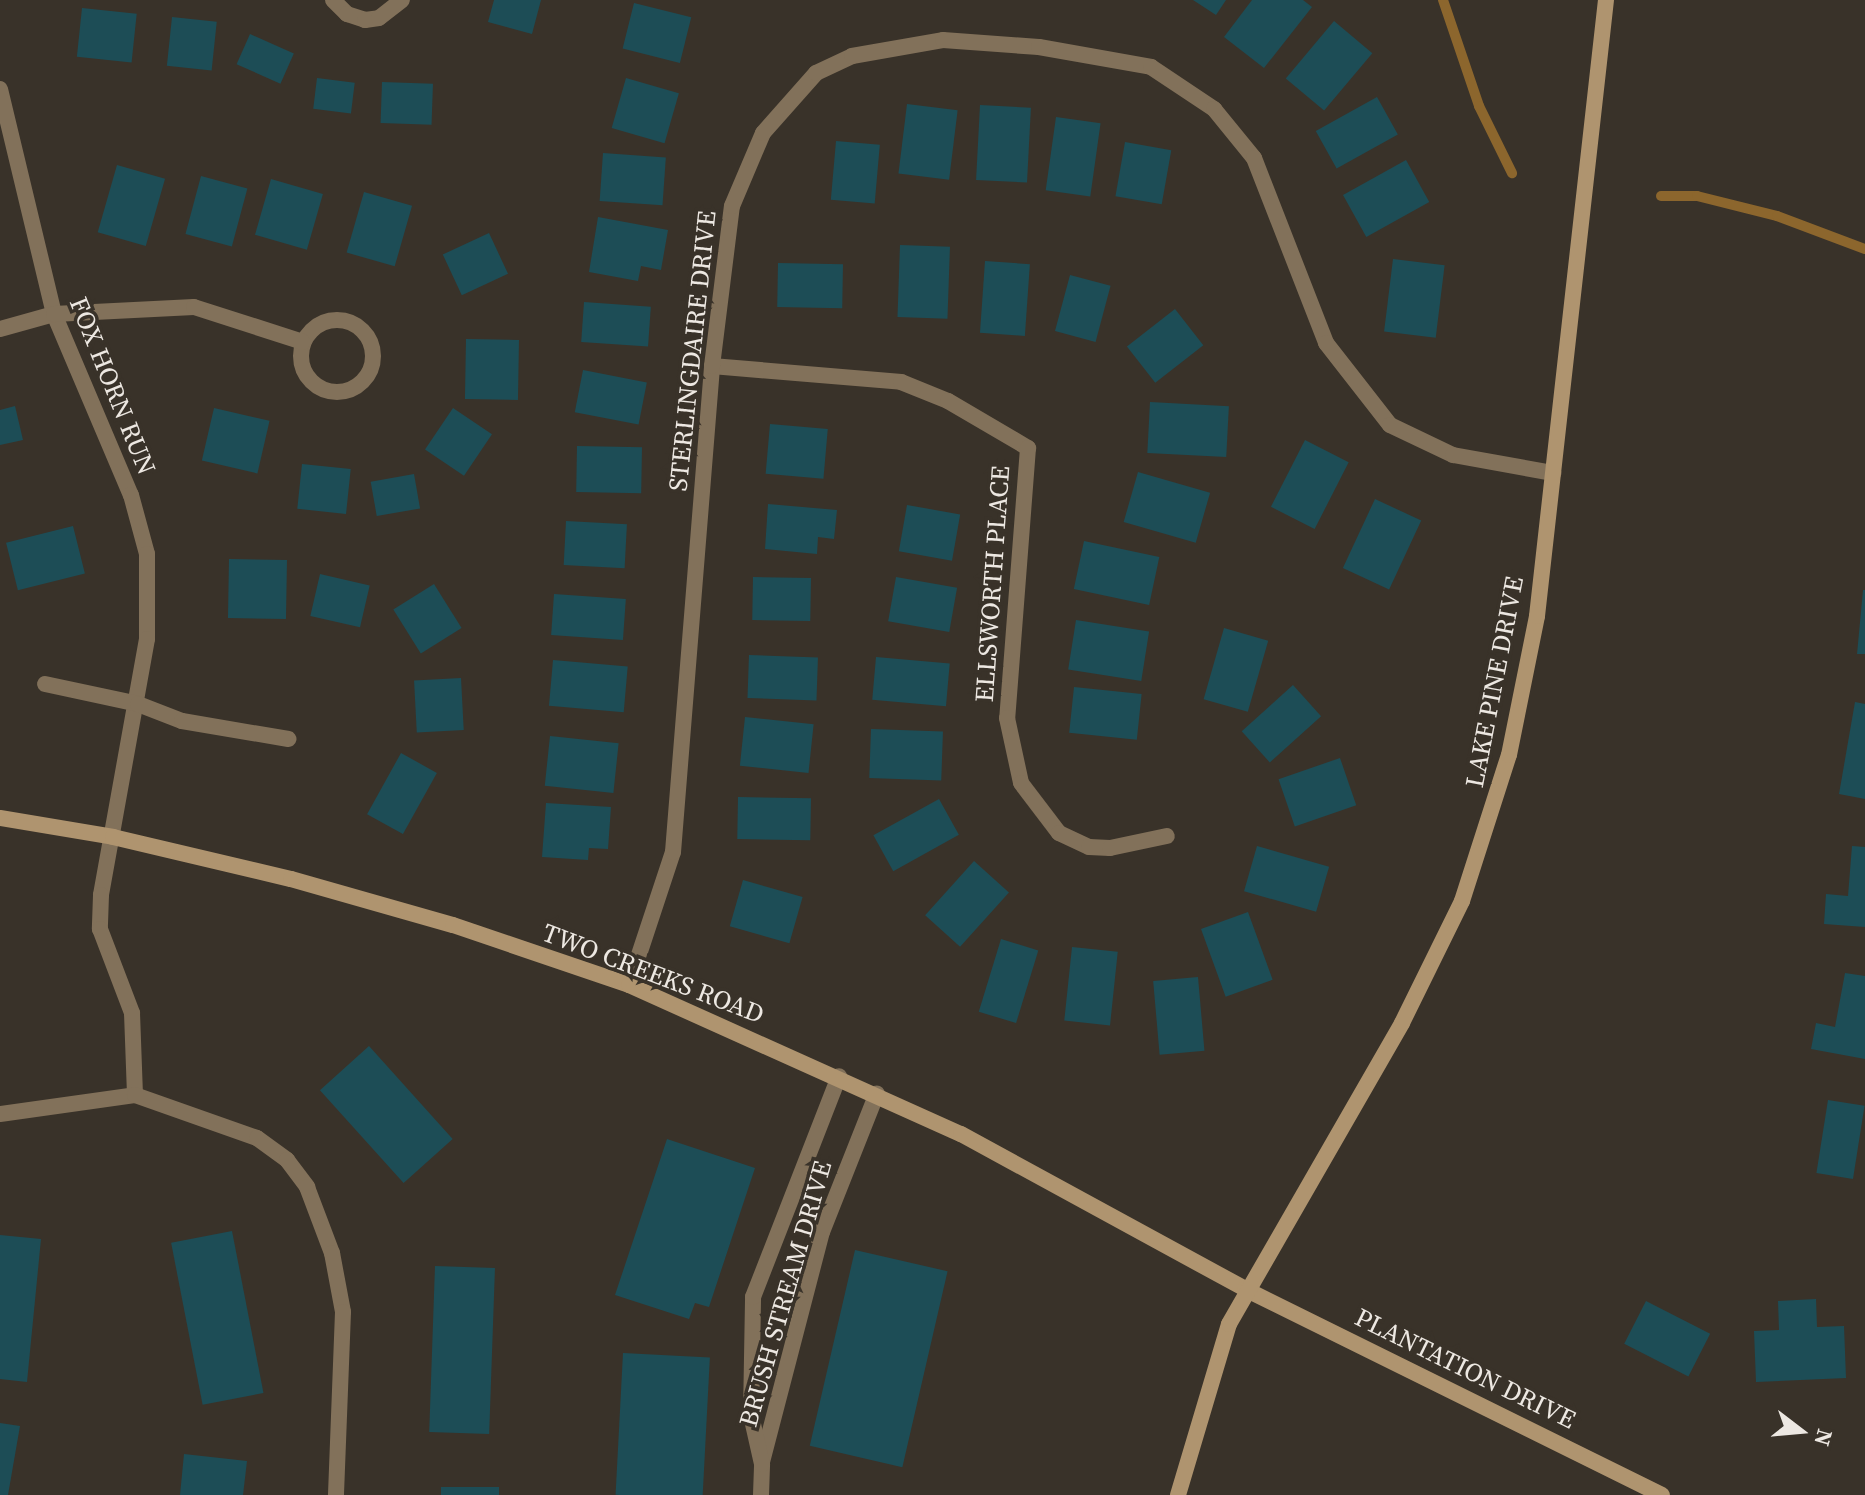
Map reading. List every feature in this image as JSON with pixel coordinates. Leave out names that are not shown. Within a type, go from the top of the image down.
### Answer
[{"type":"street","points":[[333,0],[347,14],[365,20],[379,18],[402,0]]},
{"type":"street","name":"LAKE PINE DRIVE","points":[[1178,1495],[1218,1356],[1245,1289],[1402,1023],[1462,901],[1509,755],[1537,616],[1606,0]]},
{"type":"street","name":"STERLINGDAIRE DRIVE","points":[[629,985],[673,852],[712,366],[732,206],[763,133],[790,97],[816,73],[852,56],[943,40],[1039,47],[1151,67],[1214,109],[1254,158],[1326,343],[1390,425],[1453,455],[1553,473]]},
{"type":"street","name":"FOX HORN RUN","points":[[0,89],[54,314],[131,495],[147,554],[147,639],[100,929],[132,1013],[135,1095]]},
{"type":"street","points":[[0,329],[54,314],[194,307],[303,342]]},
{"type":"street","points":[[348,321],[369,338],[372,363],[368,375],[344,391],[320,388],[304,372],[303,342],[323,322],[348,321]]},
{"type":"street","name":"ELLSWORTH PLACE","points":[[712,366],[901,382],[948,401],[1028,448],[1007,718],[1021,783],[1059,833],[1089,847],[1110,848],[1167,836]]},
{"type":"street","points":[[45,684],[138,704],[182,721],[288,739]]},
{"type":"street","name":"TWO CREEKS ROAD","points":[[0,818],[113,837],[336,891],[629,985],[877,1093],[1245,1289]]},
{"type":"street","name":"BRUSH STREAM DRIVE","points":[[761,1495],[762,1464],[751,1415],[753,1297],[839,1076]]},
{"type":"street","name":"BRUSH STREAM DRIVE","points":[[762,1464],[779,1412],[822,1232],[877,1093]]},
{"type":"street","points":[[0,1114],[135,1095],[257,1138],[287,1160],[307,1187],[332,1253],[343,1312],[336,1495]]},
{"type":"street","name":"PLANTATION DRIVE","points":[[1245,1289],[1662,1495]]},
{"type":"building","points":[[494,0],[541,0],[532,34],[488,22]]},
{"type":"building","points":[[1193,0],[1226,0],[1216,15]]},
{"type":"building","points":[[1252,0],[1303,0],[1312,7],[1264,68],[1224,37]]},
{"type":"building","points":[[634,3],[691,17],[680,63],[623,49]]},
{"type":"building","points":[[82,8],[137,14],[132,62],[77,57]]},
{"type":"building","points":[[172,17],[217,22],[212,70],[167,66]]},
{"type":"building","points":[[1334,21],[1372,53],[1324,111],[1286,78]]},
{"type":"building","points":[[250,34],[294,54],[280,84],[237,64]]},
{"type":"building","points":[[317,78],[355,83],[351,113],[313,109]]},
{"type":"building","points":[[626,78],[679,93],[665,143],[612,128]]},
{"type":"building","points":[[382,82],[433,84],[432,125],[381,123]]},
{"type":"building","points":[[1377,97],[1398,135],[1337,169],[1316,131]]},
{"type":"building","points":[[907,104],[958,110],[949,180],[898,173]]},
{"type":"building","points":[[980,105],[1031,108],[1027,183],[976,180]]},
{"type":"building","points":[[1056,117],[1101,123],[1090,197],[1046,190]]},
{"type":"building","points":[[836,141],[880,145],[875,204],[831,200]]},
{"type":"building","points":[[1125,142],[1171,150],[1162,204],[1115,196]]},
{"type":"building","points":[[603,153],[666,157],[662,205],[600,201]]},
{"type":"building","points":[[1406,160],[1429,202],[1366,237],[1343,195]]},
{"type":"building","points":[[117,165],[165,179],[146,246],[98,232]]},
{"type":"building","points":[[201,176],[247,188],[232,246],[185,234]]},
{"type":"building","points":[[271,179],[323,194],[307,250],[255,235]]},
{"type":"building","points":[[364,192],[412,206],[395,266],[347,253]]},
{"type":"building","points":[[598,217],[668,230],[661,270],[641,266],[638,281],[589,272]]},
{"type":"building","points":[[489,233],[508,274],[462,295],[443,255]]},
{"type":"building","points":[[900,245],[950,247],[947,319],[897,317]]},
{"type":"building","points":[[1393,259],[1445,265],[1436,338],[1384,331]]},
{"type":"building","points":[[985,261],[1030,264],[1025,336],[980,333]]},
{"type":"building","points":[[778,263],[843,264],[842,308],[777,307]]},
{"type":"building","points":[[1070,275],[1111,286],[1096,342],[1055,331]]},
{"type":"building","points":[[584,302],[651,307],[648,347],[581,342]]},
{"type":"building","points":[[1175,309],[1203,345],[1155,383],[1127,347]]},
{"type":"building","points":[[466,339],[519,340],[518,400],[465,399]]},
{"type":"building","points":[[583,370],[647,382],[639,425],[575,412]]},
{"type":"building","points":[[1150,402],[1229,406],[1226,457],[1147,453]]},
{"type":"building","points":[[15,406],[23,440],[0,445],[0,410]]},
{"type":"building","points":[[214,408],[270,421],[257,473],[202,461]]},
{"type":"building","points":[[453,408],[492,434],[464,476],[425,449]]},
{"type":"building","points":[[770,424],[828,429],[823,479],[766,474]]},
{"type":"building","points":[[1305,440],[1349,462],[1315,529],[1271,507]]},
{"type":"building","points":[[577,446],[642,447],[641,493],[576,492]]},
{"type":"building","points":[[302,464],[351,469],[346,514],[297,509]]},
{"type":"building","points":[[1138,472],[1210,493],[1196,543],[1124,522]]},
{"type":"building","points":[[414,474],[420,508],[377,516],[371,482]]},
{"type":"building","points":[[1375,499],[1421,521],[1389,589],[1343,568]]},
{"type":"building","points":[[768,504],[837,510],[834,539],[818,537],[817,554],[765,549]]},
{"type":"building","points":[[907,505],[960,514],[952,561],[899,551]]},
{"type":"building","points":[[566,521],[627,524],[625,568],[564,565]]},
{"type":"building","points":[[73,526],[85,574],[18,590],[6,543]]},
{"type":"building","points":[[1084,541],[1159,557],[1149,605],[1074,589]]},
{"type":"building","points":[[229,559],[287,560],[286,619],[228,618]]},
{"type":"building","points":[[320,574],[370,585],[360,627],[310,616]]},
{"type":"building","points":[[753,577],[811,578],[810,621],[752,620]]},
{"type":"building","points":[[896,577],[957,588],[949,632],[888,621]]},
{"type":"building","points":[[434,584],[462,628],[421,654],[393,609]]},
{"type":"building","points":[[1863,590],[1865,654],[1857,654]]},
{"type":"building","points":[[554,594],[626,599],[623,640],[551,635]]},
{"type":"building","points":[[1076,620],[1149,632],[1141,681],[1068,669]]},
{"type":"building","points":[[1224,628],[1268,641],[1248,712],[1204,699]]},
{"type":"building","points":[[749,655],[818,657],[816,700],[747,698]]},
{"type":"building","points":[[876,657],[950,663],[946,706],[872,700]]},
{"type":"building","points":[[553,660],[628,667],[624,712],[549,706]]},
{"type":"building","points":[[461,678],[464,730],[417,732],[414,680]]},
{"type":"building","points":[[1293,685],[1321,716],[1270,762],[1242,731]]},
{"type":"building","points":[[1074,687],[1142,694],[1137,740],[1069,733]]},
{"type":"building","points":[[1855,702],[1865,704],[1865,799],[1839,794]]},
{"type":"building","points":[[745,717],[814,724],[809,773],[740,766]]},
{"type":"building","points":[[871,729],[943,732],[941,780],[869,778]]},
{"type":"building","points":[[550,736],[619,743],[613,793],[545,786]]},
{"type":"building","points":[[401,753],[437,773],[403,834],[367,814]]},
{"type":"building","points":[[1340,758],[1356,805],[1295,826],[1279,779]]},
{"type":"building","points":[[738,797],[811,798],[810,840],[737,839]]},
{"type":"building","points":[[939,799],[959,835],[893,871],[873,835]]},
{"type":"building","points":[[546,803],[611,807],[608,849],[589,848],[588,860],[542,857]]},
{"type":"building","points":[[1257,846],[1329,867],[1316,912],[1244,891]]},
{"type":"building","points":[[1852,846],[1865,847],[1865,927],[1824,924],[1826,894],[1848,896]]},
{"type":"building","points":[[974,861],[1009,892],[960,947],[925,915]]},
{"type":"building","points":[[743,880],[803,897],[789,943],[730,926]]},
{"type":"building","points":[[1248,912],[1273,980],[1226,997],[1201,929]]},
{"type":"building","points":[[1001,939],[1038,950],[1016,1023],[979,1012]]},
{"type":"building","points":[[1072,947],[1118,952],[1110,1025],[1064,1021]]},
{"type":"building","points":[[1845,973],[1865,976],[1865,1059],[1811,1049],[1816,1023],[1835,1027]]},
{"type":"building","points":[[1198,977],[1204,1051],[1160,1055],[1153,981]]},
{"type":"building","points":[[369,1046],[453,1139],[404,1183],[320,1090]]},
{"type":"building","points":[[1828,1100],[1865,1106],[1853,1179],[1816,1173]]},
{"type":"building","points":[[667,1139],[755,1168],[709,1307],[695,1303],[689,1319],[615,1295]]},
{"type":"building","points":[[232,1231],[263,1393],[203,1405],[171,1243]]},
{"type":"building","points":[[0,1235],[41,1239],[27,1382],[0,1379]]},
{"type":"building","points":[[855,1250],[948,1271],[902,1467],[810,1446]]},
{"type":"building","points":[[435,1266],[495,1268],[489,1434],[429,1432]]},
{"type":"building","points":[[1816,1299],[1817,1327],[1844,1326],[1846,1378],[1756,1382],[1754,1331],[1779,1330],[1778,1301]]},
{"type":"building","points":[[1646,1301],[1710,1334],[1688,1376],[1624,1344]]},
{"type":"building","points":[[623,1353],[710,1358],[703,1495],[616,1495]]},
{"type":"building","points":[[0,1423],[20,1426],[8,1495],[0,1495]]},
{"type":"building","points":[[184,1454],[247,1461],[243,1495],[180,1495]]},
{"type":"building","points":[[441,1487],[499,1487],[499,1495],[441,1495]]},
{"type":"waterway","points":[[1443,0],[1479,106],[1512,173]]},
{"type":"waterway","points":[[1661,196],[1697,196],[1777,216],[1865,249]]}]
